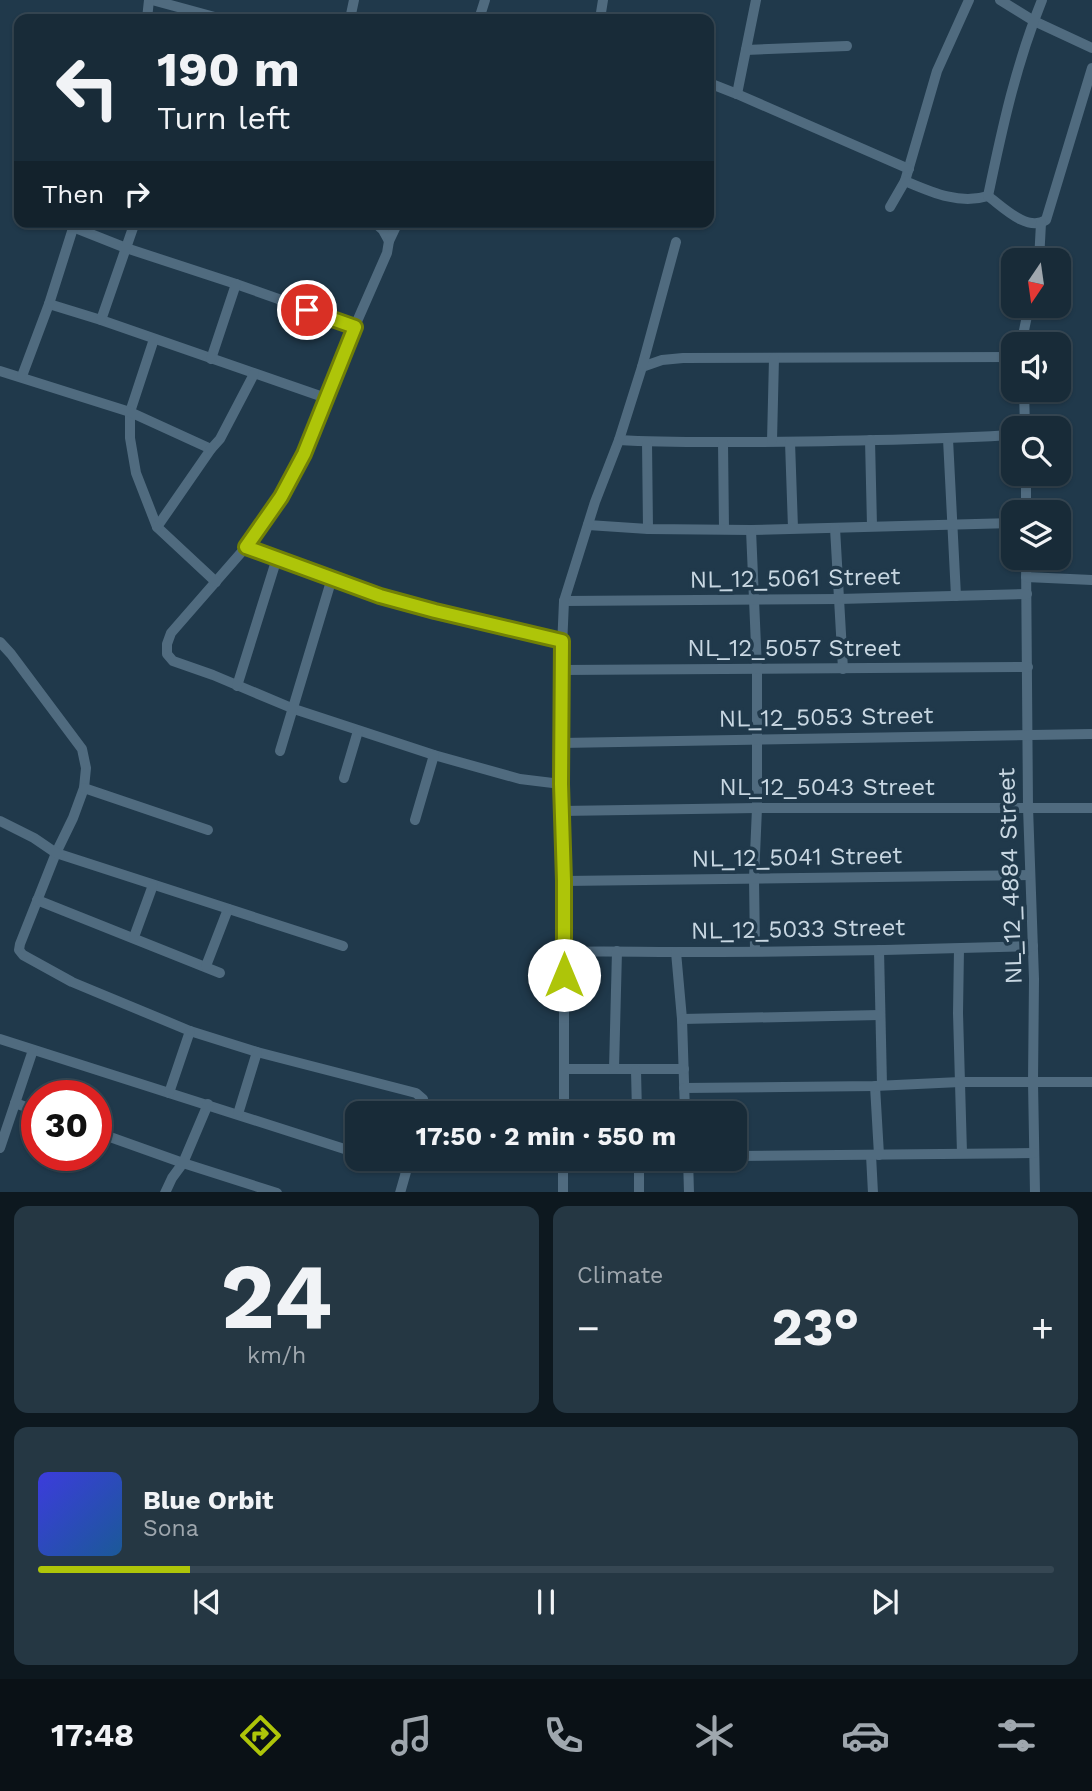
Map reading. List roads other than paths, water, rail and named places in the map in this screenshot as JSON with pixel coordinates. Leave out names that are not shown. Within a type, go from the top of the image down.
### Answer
[{"type":"street","points":[[150,0],[203,14]]},
{"type":"street","points":[[737,94],[756,0]]},
{"type":"street","points":[[890,207],[905,181],[937,71],[969,0]]},
{"type":"street","points":[[1000,0],[1034,21],[1092,48]]},
{"type":"street","points":[[988,196],[1009,100],[1022,53],[1042,0]]},
{"type":"street","points":[[746,50],[847,46]]},
{"type":"street","points":[[988,196],[1023,221],[1033,224],[1046,220],[1092,68]]},
{"type":"street","points":[[714,85],[909,169]]},
{"type":"street","points":[[905,181],[942,196],[962,200],[976,200],[988,196]]},
{"type":"street","points":[[1040,248],[1041,223]]},
{"type":"street","points":[[22,376],[73,228]]},
{"type":"street","points":[[81,228],[126,248],[355,327]]},
{"type":"street","points":[[101,320],[133,228]]},
{"type":"street","points":[[381,228],[389,241]]},
{"type":"street","points":[[395,228],[298,465],[281,497],[246,547],[171,634],[167,654],[173,661],[358,731],[520,779],[561,784]]},
{"type":"street","points":[[564,1101],[561,670],[564,601],[642,367],[676,242]]},
{"type":"street","points":[[211,359],[236,284]]},
{"type":"street","points":[[49,304],[326,398]]},
{"type":"street","points":[[154,339],[130,412],[130,438],[136,473],[157,527],[216,582]]},
{"type":"street","points":[[642,367],[662,360],[683,358],[1001,356]]},
{"type":"street","points":[[772,442],[774,358]]},
{"type":"street","points":[[0,371],[130,412],[211,449]]},
{"type":"street","points":[[157,527],[220,439],[254,374]]},
{"type":"street","points":[[619,440],[790,442],[1001,436]]},
{"type":"street","points":[[948,439],[956,596]]},
{"type":"street","points":[[870,440],[872,526]]},
{"type":"street","points":[[647,442],[648,529]]},
{"type":"street","points":[[723,442],[724,529]]},
{"type":"street","points":[[790,442],[793,528]]},
{"type":"street","points":[[588,526],[751,530],[1001,524]]},
{"type":"street","points":[[835,528],[843,669]]},
{"type":"street","points":[[751,530],[757,670],[755,950]]},
{"type":"street","points":[[246,547],[380,596],[562,641]]},
{"type":"street","points":[[237,686],[277,558]]},
{"type":"street","name":"NL_12_4884 Street","points":[[1026,570],[1035,1192]]},
{"type":"street","points":[[1026,577],[1092,580]]},
{"type":"street","points":[[280,751],[332,578]]},
{"type":"street","name":"NL_12_5061 Street","points":[[564,601],[839,599],[1027,594]]},
{"type":"street","points":[[0,642],[82,749],[86,768],[84,788],[73,818],[56,853],[19,950],[23,955],[72,982],[190,1031],[257,1052],[416,1093],[424,1101]]},
{"type":"street","name":"NL_12_5057 Street","points":[[561,670],[1028,667]]},
{"type":"street","points":[[344,778],[358,731]]},
{"type":"street","name":"NL_12_5053 Street","points":[[561,743],[1092,734]]},
{"type":"street","points":[[415,820],[434,755]]},
{"type":"street","points":[[84,788],[208,830]]},
{"type":"street","name":"NL_12_5043 Street","points":[[561,811],[1092,808]]},
{"type":"street","points":[[0,821],[34,838],[56,853],[343,946]]},
{"type":"street","name":"NL_12_5041 Street","points":[[564,881],[1030,875]]},
{"type":"street","points":[[134,937],[153,885]]},
{"type":"street","points":[[37,900],[220,973]]},
{"type":"street","points":[[206,967],[228,909]]},
{"type":"street","name":"NL_12_5033 Street","points":[[564,952],[1033,946]]},
{"type":"street","points":[[959,949],[962,1153]]},
{"type":"street","points":[[873,1192],[880,1016],[879,950]]},
{"type":"street","points":[[614,1069],[617,951]]},
{"type":"street","points":[[676,952],[685,1101]]},
{"type":"street","points":[[681,1019],[880,1016]]},
{"type":"street","points":[[169,1093],[190,1031]]},
{"type":"street","points":[[0,1039],[345,1149]]},
{"type":"street","points":[[0,1148],[33,1050]]},
{"type":"street","points":[[238,1114],[257,1052]]},
{"type":"street","points":[[564,1069],[684,1069]]},
{"type":"street","points":[[636,1070],[637,1101]]},
{"type":"street","points":[[684,1088],[1092,1082]]},
{"type":"street","points":[[15,1103],[21,1105]]},
{"type":"street","points":[[165,1192],[183,1164],[208,1104]]},
{"type":"street","points":[[112,1138],[183,1164],[277,1192]]},
{"type":"street","points":[[747,1156],[1034,1153]]},
{"type":"street","points":[[400,1192],[407,1171]]},
{"type":"street","points":[[563,1171],[563,1192]]},
{"type":"street","points":[[639,1171],[639,1192]]},
{"type":"street","points":[[688,1171],[689,1192]]}]
